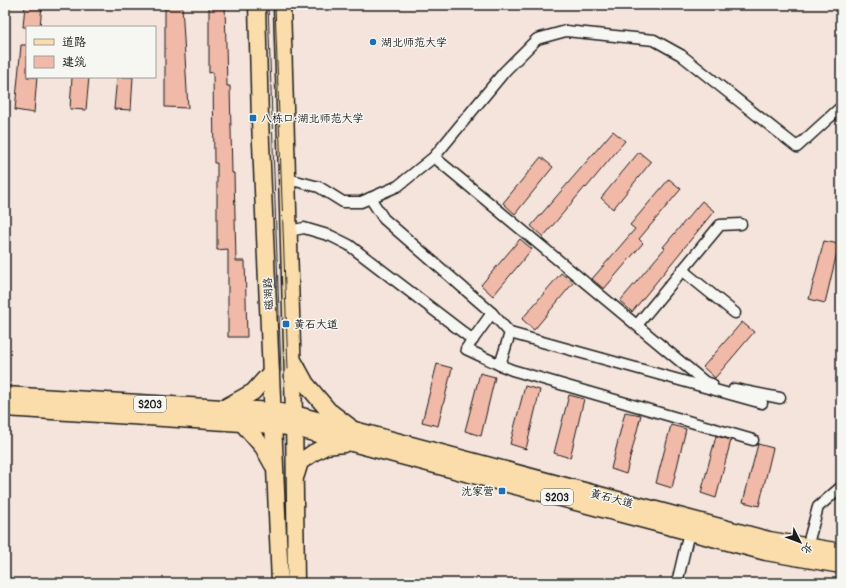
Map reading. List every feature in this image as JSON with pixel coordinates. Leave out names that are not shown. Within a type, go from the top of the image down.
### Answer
[{"type":"main road","name":"磁湖路","points":[[257,5],[260,128],[280,583]]},
{"type":"main road","name":"磁湖路","points":[[282,5],[293,361],[296,583]]},
{"type":"main road","points":[[293,361],[306,384],[352,437],[326,446],[313,453],[300,462],[295,476]]},
{"type":"main road","points":[[222,408],[253,392],[271,372]]},
{"type":"main road","name":"黄石大道","points":[[5,395],[222,408],[294,421],[689,532],[766,552],[841,552]]},
{"type":"main road","name":"黄石大道","points":[[5,408],[242,423],[273,418]]},
{"type":"main road","points":[[242,423],[263,447],[275,468]]},
{"type":"main road","name":"黄石大道","points":[[352,437],[769,540],[841,565]]},
{"type":"street","points":[[288,179],[319,187],[344,202],[361,202],[398,186],[434,157],[505,71],[537,39],[566,31],[654,40],[681,55],[797,147],[841,107]]},
{"type":"street","points":[[434,157],[705,382],[717,386],[780,398]]},
{"type":"street","points":[[370,198],[384,219],[492,313],[510,332],[762,403]]},
{"type":"street","points":[[637,326],[720,225],[741,224]]},
{"type":"street","points":[[289,231],[304,228],[331,236],[349,245],[472,340]]},
{"type":"street","points":[[682,270],[734,313]]},
{"type":"street","points":[[492,313],[466,349],[512,370],[753,440]]},
{"type":"street","points":[[500,365],[510,332]]},
{"type":"street","points":[[806,553],[818,507],[841,487]]},
{"type":"street","points":[[677,583],[689,532]]},
{"type":"building","points":[[25,5],[42,5],[40,26],[23,27]]},
{"type":"building","points":[[165,5],[182,5],[188,108],[165,107]]},
{"type":"building","points":[[209,5],[225,5],[227,86],[230,86],[232,173],[234,173],[236,261],[245,261],[247,337],[228,337],[228,249],[217,250],[217,163],[214,163],[213,72],[209,73]]},
{"type":"building","points":[[21,45],[26,45],[26,78],[37,78],[34,113],[15,110]]},
{"type":"building","points":[[72,78],[89,78],[86,110],[70,109]]},
{"type":"building","points":[[117,78],[133,78],[131,110],[114,109]]},
{"type":"building","points":[[613,131],[625,141],[543,237],[531,226]]},
{"type":"building","points":[[639,152],[651,162],[613,209],[601,198]]},
{"type":"building","points":[[541,157],[553,167],[515,214],[503,203]]},
{"type":"building","points":[[669,179],[681,189],[639,239],[643,243],[604,289],[592,279],[635,229],[630,225]]},
{"type":"building","points":[[702,201],[714,211],[632,312],[620,301]]},
{"type":"building","points":[[520,239],[532,249],[493,296],[481,285]]},
{"type":"building","points":[[824,241],[839,244],[825,303],[809,299]]},
{"type":"building","points":[[561,273],[573,283],[534,330],[522,319]]},
{"type":"building","points":[[742,322],[754,332],[715,378],[703,367]]},
{"type":"building","points":[[437,364],[452,368],[438,426],[422,422]]},
{"type":"building","points":[[480,373],[495,377],[481,436],[465,431]]},
{"type":"building","points":[[525,386],[540,390],[526,449],[510,444]]},
{"type":"building","points":[[569,395],[584,399],[570,458],[554,453]]},
{"type":"building","points":[[625,412],[641,415],[626,474],[611,469]]},
{"type":"building","points":[[671,425],[686,429],[672,488],[656,483]]},
{"type":"building","points":[[716,436],[731,440],[716,498],[701,493]]},
{"type":"building","points":[[758,444],[773,448],[759,506],[743,502]]},
{"type":"tram line","points":[[268,5],[281,371]]},
{"type":"tram line","points":[[275,5],[288,369]]},
{"type":"place","name":"湖北师范大学","points":[[373,42]]},
{"type":"place","name":"八栋口·湖北师范大学","points":[[253,118]]},
{"type":"place","name":"黄石大道","points":[[286,324]]},
{"type":"place","name":"沈家营","points":[[502,491]]}]
